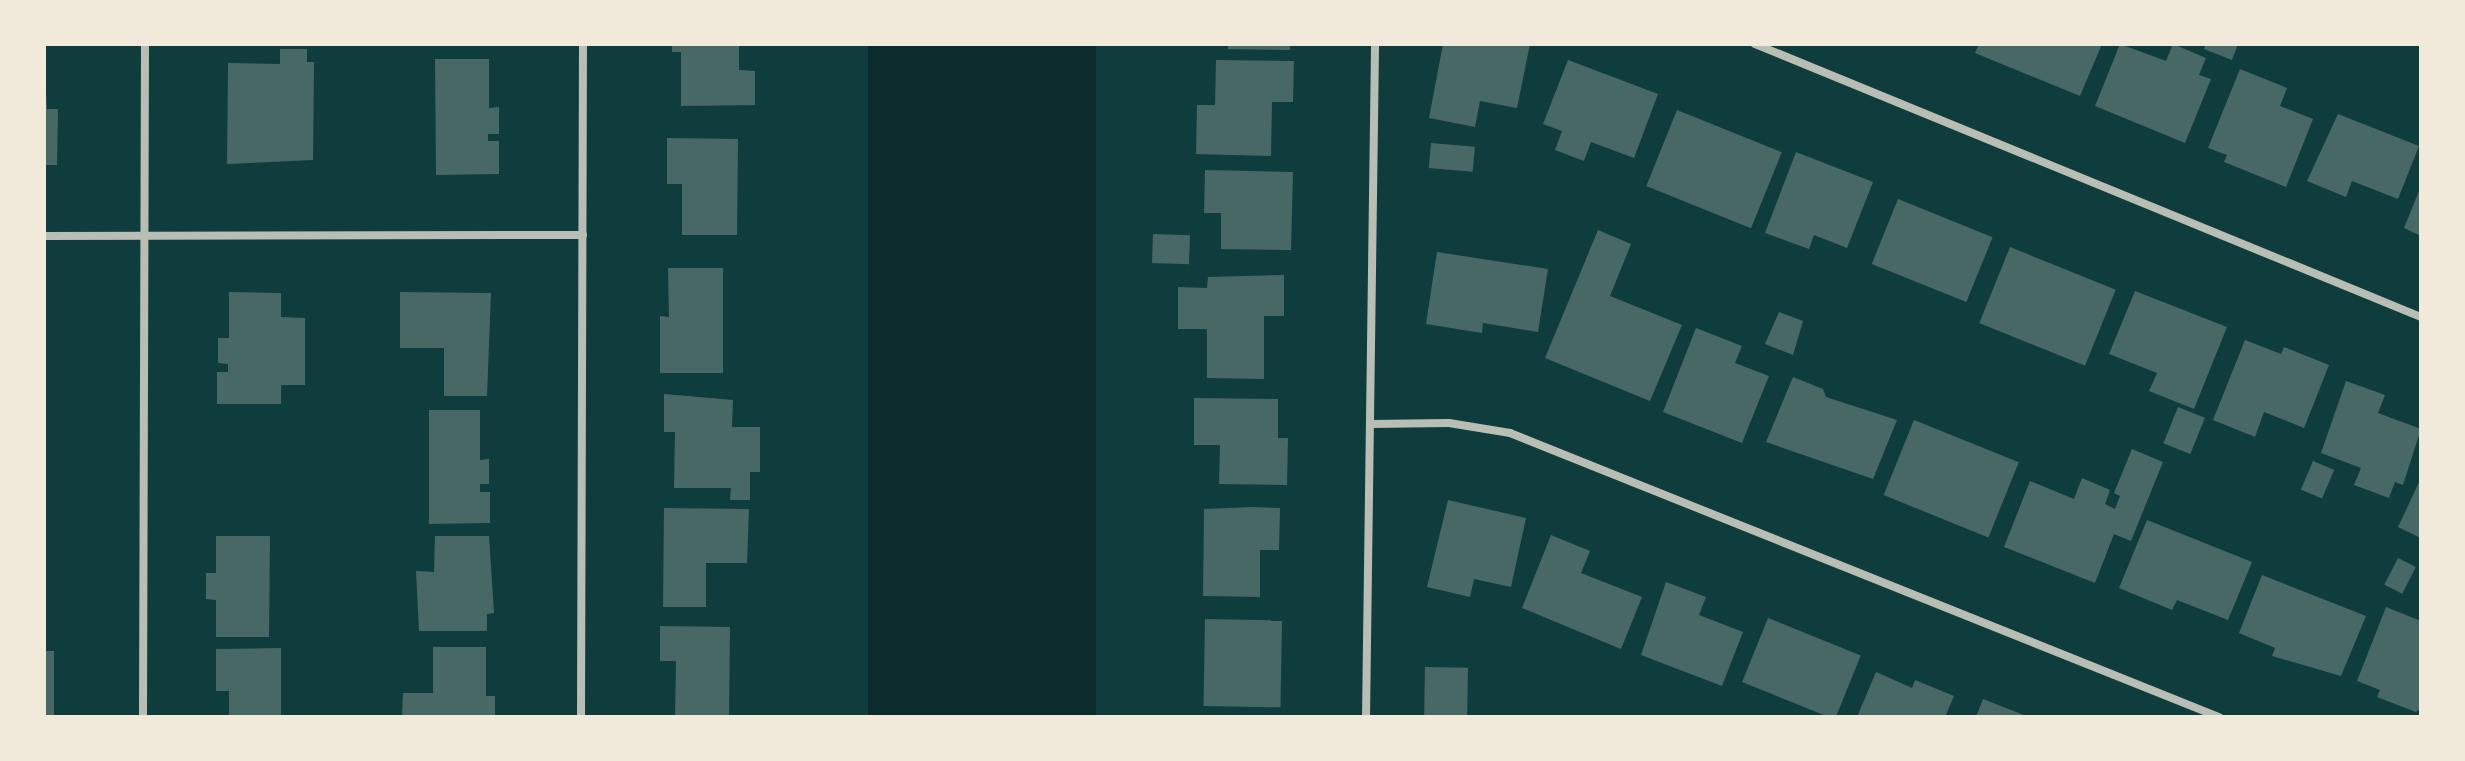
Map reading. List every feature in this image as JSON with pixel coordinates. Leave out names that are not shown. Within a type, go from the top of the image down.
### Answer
[{"type":"street","points":[[143,717],[147,236],[145,44]]},
{"type":"street","points":[[581,717],[583,44]]},
{"type":"street","points":[[1366,717],[1375,44]]},
{"type":"street","points":[[1755,44],[2421,317]]},
{"type":"street","points":[[44,236],[583,235]]},
{"type":"street","points":[[1370,424],[1449,423],[1510,433],[2219,717]]},
{"type":"water","points":[[868,44],[1096,44],[1096,717],[868,717]]},
{"type":"building","points":[[672,44],[739,44],[739,70],[755,71],[755,105],[681,106],[681,52],[672,52]]},
{"type":"building","points":[[1228,44],[1290,44],[1290,50],[1228,49]]},
{"type":"building","points":[[1443,44],[1530,44],[1517,108],[1480,101],[1475,127],[1429,118]]},
{"type":"building","points":[[1979,44],[2102,44],[2080,96],[1975,53]]},
{"type":"building","points":[[2120,44],[2166,61],[2173,44],[2206,58],[2199,75],[2211,79],[2185,143],[2095,106]]},
{"type":"building","points":[[2206,44],[2238,44],[2232,60],[2204,49]]},
{"type":"building","points":[[280,49],[307,49],[307,62],[314,62],[313,160],[227,164],[228,63],[280,64]]},
{"type":"building","points":[[44,58],[47,109],[58,109],[57,165],[44,165]]},
{"type":"building","points":[[435,59],[489,59],[489,108],[499,107],[499,134],[488,134],[488,141],[499,141],[499,174],[436,175]]},
{"type":"building","points":[[1216,60],[1294,61],[1293,102],[1272,102],[1271,156],[1196,154],[1197,105],[1215,105]]},
{"type":"building","points":[[1568,60],[1658,94],[1634,158],[1591,142],[1584,161],[1555,150],[1562,131],[1543,124]]},
{"type":"building","points":[[2240,69],[2287,88],[2280,106],[2313,119],[2286,187],[2224,162],[2227,155],[2208,148]]},
{"type":"building","points":[[1677,110],[1782,152],[1751,228],[1646,186]]},
{"type":"building","points":[[2338,114],[2419,146],[2398,199],[2352,181],[2346,197],[2307,181]]},
{"type":"building","points":[[667,138],[738,139],[737,235],[682,235],[682,184],[667,184]]},
{"type":"building","points":[[1431,143],[1475,147],[1473,172],[1429,168]]},
{"type":"building","points":[[1796,152],[1873,182],[1847,248],[1814,235],[1809,249],[1765,233]]},
{"type":"building","points":[[1205,170],[1293,172],[1291,250],[1221,249],[1221,213],[1204,213]]},
{"type":"building","points":[[2421,186],[2421,236],[2404,228]]},
{"type":"building","points":[[1898,199],[1993,237],[1966,302],[1872,264]]},
{"type":"building","points":[[1598,230],[1631,244],[1610,296],[1682,325],[1650,401],[1545,358]]},
{"type":"building","points":[[1153,234],[1190,235],[1189,264],[1152,263]]},
{"type":"building","points":[[2010,247],[2116,290],[2085,366],[1979,323]]},
{"type":"building","points":[[1437,252],[1548,269],[1538,332],[1483,323],[1482,333],[1426,324]]},
{"type":"building","points":[[668,268],[723,268],[723,373],[660,373],[660,316],[669,317]]},
{"type":"building","points":[[1284,275],[1284,316],[1264,316],[1264,379],[1207,378],[1207,329],[1178,329],[1178,287],[1207,288],[1208,277]]},
{"type":"building","points":[[2135,291],[2227,327],[2194,409],[2149,391],[2157,373],[2109,354]]},
{"type":"building","points":[[229,292],[281,293],[281,317],[305,318],[305,385],[281,385],[281,404],[217,404],[217,372],[228,372],[228,364],[218,363],[218,338],[229,338]]},
{"type":"building","points":[[400,292],[491,293],[487,396],[444,396],[444,348],[400,348]]},
{"type":"building","points":[[1779,312],[1803,321],[1793,355],[1765,344]]},
{"type":"building","points":[[1696,328],[1742,346],[1735,363],[1769,376],[1742,443],[1663,412]]},
{"type":"building","points":[[2245,340],[2281,354],[2284,347],[2329,365],[2304,428],[2264,412],[2255,437],[2213,420]]},
{"type":"building","points":[[1793,377],[1823,389],[1826,397],[1897,420],[1873,479],[1766,442]]},
{"type":"building","points":[[2346,381],[2385,395],[2378,413],[2421,429],[2403,485],[2395,482],[2389,498],[2354,485],[2361,468],[2321,453]]},
{"type":"building","points":[[664,394],[733,400],[732,427],[760,427],[760,472],[750,472],[750,500],[730,500],[731,488],[674,488],[675,432],[664,432]]},
{"type":"building","points":[[1194,398],[1278,399],[1278,438],[1288,438],[1287,485],[1219,484],[1220,445],[1194,445]]},
{"type":"building","points":[[2178,407],[2205,418],[2190,454],[2163,443]]},
{"type":"building","points":[[429,410],[480,410],[480,460],[489,459],[489,484],[480,484],[480,492],[490,492],[490,523],[429,524]]},
{"type":"building","points":[[1914,420],[2019,462],[1988,537],[1884,495]]},
{"type":"building","points":[[2132,449],[2163,462],[2131,541],[2114,534],[2095,583],[2004,547],[2030,481],[2074,499],[2082,478],[2110,490],[2105,504],[2115,509],[2120,496],[2114,493]]},
{"type":"building","points":[[2313,461],[2334,470],[2322,499],[2301,490]]},
{"type":"building","points":[[2421,478],[2421,538],[2398,527]]},
{"type":"building","points":[[1448,500],[1526,518],[1511,587],[1474,579],[1470,597],[1427,587]]},
{"type":"building","points":[[664,508],[749,509],[747,563],[706,563],[706,607],[663,607]]},
{"type":"building","points":[[1280,508],[1279,550],[1260,550],[1260,597],[1203,596],[1204,509]]},
{"type":"building","points":[[2147,520],[2252,562],[2228,620],[2177,600],[2172,610],[2119,588]]},
{"type":"building","points":[[1551,535],[1590,551],[1581,573],[1642,597],[1621,649],[1522,608]]},
{"type":"building","points":[[216,536],[270,536],[269,637],[216,637],[216,600],[206,599],[206,573],[216,573]]},
{"type":"building","points":[[435,536],[489,536],[494,613],[487,614],[487,631],[419,631],[416,571],[434,572]]},
{"type":"building","points":[[2398,558],[2416,567],[2402,594],[2384,585]]},
{"type":"building","points":[[2262,575],[2366,616],[2341,676],[2272,656],[2275,648],[2239,633]]},
{"type":"building","points":[[1666,582],[1706,597],[1699,615],[1743,632],[1722,686],[1641,655]]},
{"type":"building","points":[[2386,607],[2421,621],[2421,708],[2416,712],[2377,697],[2380,690],[2357,681]]},
{"type":"building","points":[[1768,618],[1861,655],[1836,717],[1829,717],[1742,682]]},
{"type":"building","points":[[1205,619],[1282,620],[1280,707],[1203,706]]},
{"type":"building","points":[[660,626],[730,627],[729,717],[675,717],[676,661],[660,661]]},
{"type":"building","points":[[433,647],[486,647],[486,696],[495,696],[495,717],[402,717],[403,693],[433,693]]},
{"type":"building","points":[[281,648],[281,717],[229,717],[229,691],[216,691],[216,649]]},
{"type":"building","points":[[44,651],[54,651],[54,717],[44,717]]},
{"type":"building","points":[[1425,667],[1468,668],[1467,717],[1424,717]]},
{"type":"building","points":[[1876,672],[1912,688],[1915,680],[1954,696],[1945,717],[1857,717]]},
{"type":"building","points":[[1983,699],[2029,717],[1976,717]]}]
